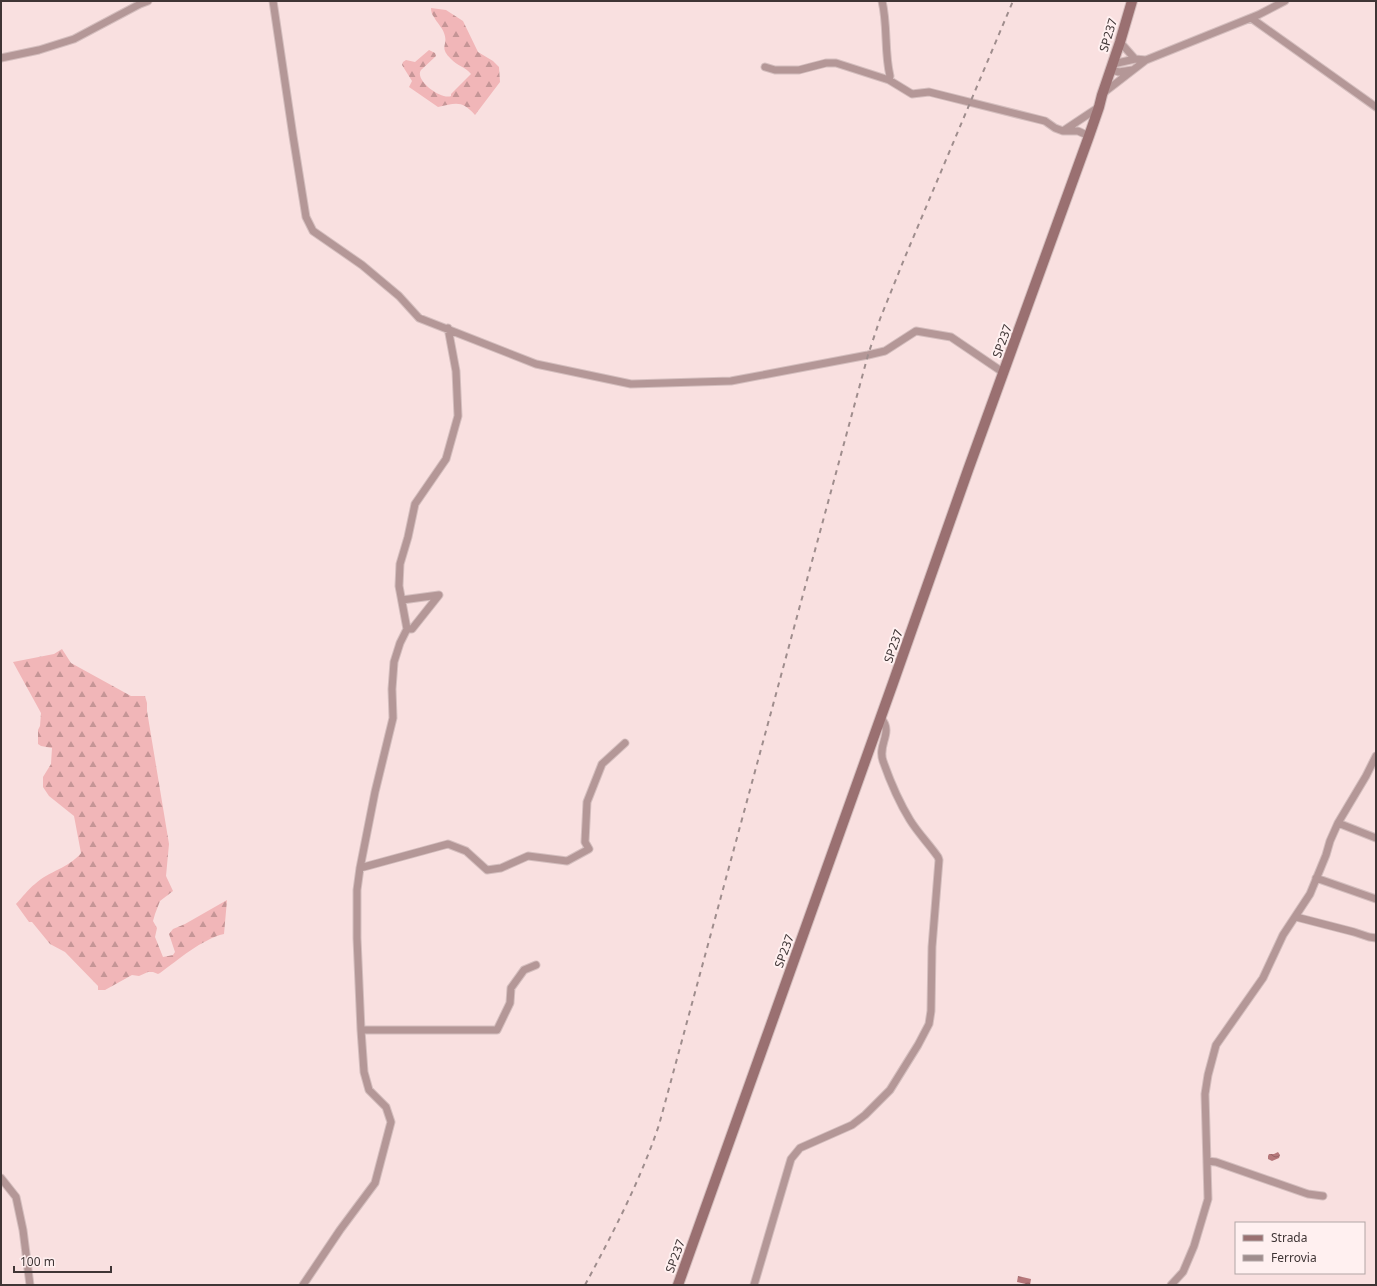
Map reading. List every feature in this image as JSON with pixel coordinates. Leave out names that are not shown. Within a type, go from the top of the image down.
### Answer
[{"type":"main road","points":[[1127,1],[1128,14]]},
{"type":"main road","name":"SP237","points":[[678,1285],[968,470],[1089,136],[1132,1]]},
{"type":"street","points":[[1,58],[39,50],[74,39],[148,1]]},
{"type":"street","points":[[273,1],[306,217],[313,231],[362,265],[399,296],[419,318],[448,328],[536,364],[631,384],[731,381],[885,351],[916,331],[951,337],[1004,372]]},
{"type":"street","points":[[882,1],[886,27],[885,34],[890,76],[889,80]]},
{"type":"street","points":[[1102,95],[1146,60],[1251,18],[1285,1]]},
{"type":"street","points":[[1251,18],[1376,107]]},
{"type":"street","points":[[1120,42],[1136,59]]},
{"type":"street","points":[[1112,67],[1136,59],[1146,60]]},
{"type":"street","points":[[765,67],[775,70],[799,70],[826,63],[836,63],[889,80],[912,94],[929,92],[1045,121],[1055,128],[1063,131],[1078,131],[1089,136]]},
{"type":"street","points":[[1112,67],[1119,72],[1134,70]]},
{"type":"street","points":[[1063,131],[1099,107]]},
{"type":"street","points":[[303,1285],[340,1230],[375,1183],[391,1122],[386,1107],[368,1090],[364,1072],[361,1030],[357,890],[375,792],[393,718],[392,689],[394,662],[400,643],[407,629],[399,586],[400,564],[408,537],[415,504],[446,459],[458,416],[456,370],[448,328]]},
{"type":"street","points":[[402,600],[439,595],[412,629],[407,629]]},
{"type":"street","points":[[754,1285],[792,1159],[800,1148],[852,1125],[865,1116],[890,1090],[918,1045],[929,1024],[931,1011],[932,947],[939,860],[910,820],[882,760],[881,753],[887,729],[886,723],[881,718]]},
{"type":"street","points":[[360,868],[448,844],[466,851],[487,870],[501,868],[528,856],[567,861],[589,849],[585,842],[587,802],[602,764],[625,743]]},
{"type":"street","points":[[1172,1285],[1183,1272],[1194,1246],[1208,1199],[1205,1094],[1208,1075],[1216,1045],[1263,978],[1283,936],[1310,894],[1338,823],[1376,756]]},
{"type":"street","points":[[1338,823],[1376,838]]},
{"type":"street","points":[[1316,878],[1376,899]]},
{"type":"street","points":[[1296,917],[1376,938]]},
{"type":"street","points":[[361,1030],[498,1030],[510,1003],[511,988],[524,970],[536,965]]},
{"type":"street","points":[[1207,1161],[1216,1162],[1308,1194],[1323,1196]]},
{"type":"street","points":[[1,1178],[16,1197],[23,1230],[30,1285]]},
{"type":"green space","points":[[431,8],[446,10],[463,21],[478,52],[493,61],[499,67],[500,82],[475,115],[466,107],[458,104],[438,107],[409,87],[412,81],[402,65],[403,62],[406,60],[415,62],[429,50],[435,53],[436,56],[421,70],[420,74],[421,79],[425,84],[435,92],[441,95],[451,96],[451,94],[471,74],[447,55],[444,48],[444,33],[431,12]]},
{"type":"green space","points":[[62,649],[71,663],[131,696],[145,696],[169,844],[166,876],[173,891],[160,901],[153,921],[157,928],[155,937],[163,957],[173,955],[175,952],[169,934],[173,929],[185,924],[227,900],[224,934],[207,940],[190,950],[158,974],[148,972],[139,976],[132,975],[105,990],[98,990],[98,986],[65,952],[50,944],[32,922],[29,922],[16,904],[30,888],[46,876],[71,862],[81,853],[74,816],[49,796],[43,787],[43,777],[51,764],[52,748],[38,744],[38,730],[40,726],[41,713],[13,662],[54,654]]},
{"type":"water","points":[[1278,1152],[1280,1155],[1279,1158],[1272,1161],[1268,1159],[1269,1154]]},
{"type":"water","points":[[1018,1276],[1031,1279],[1030,1285],[1017,1282]]},
{"type":"railway","points":[[585,1285],[635,1187],[659,1125],[868,355],[880,319],[905,257],[1013,1]]}]
